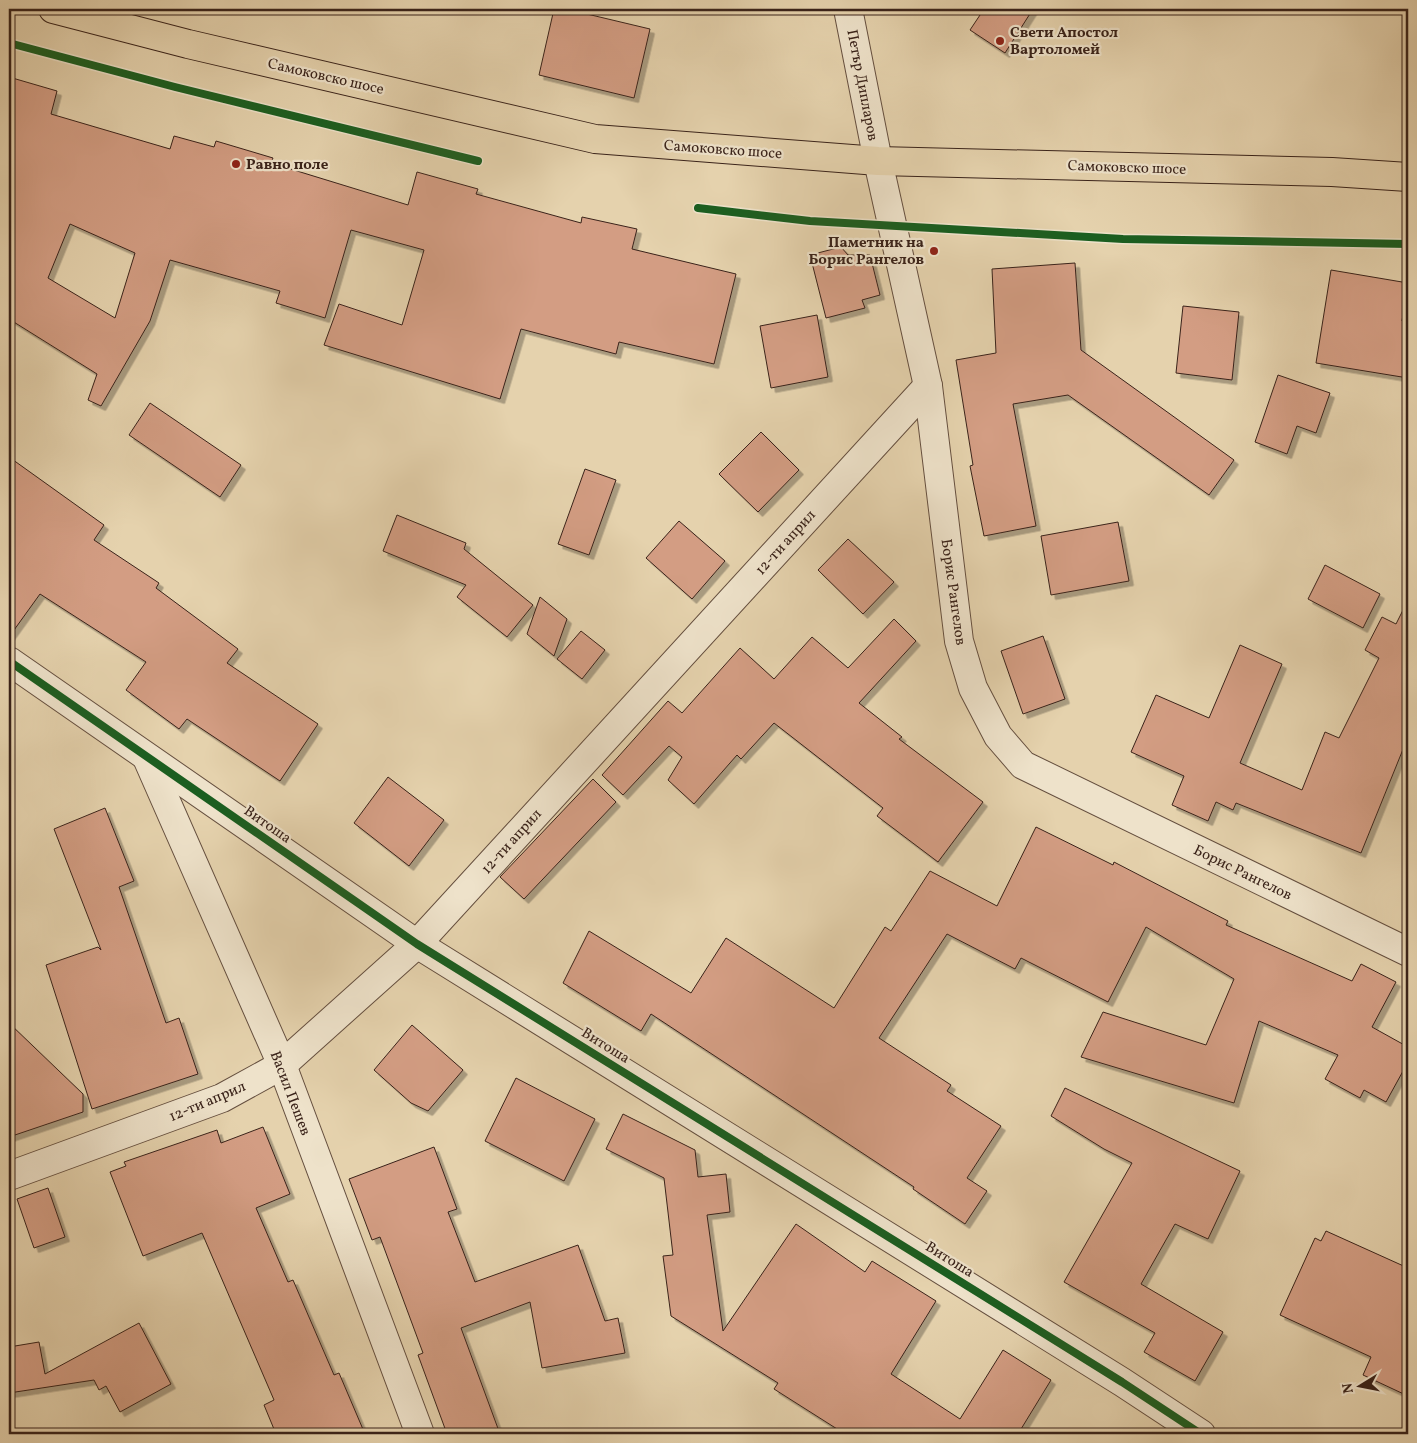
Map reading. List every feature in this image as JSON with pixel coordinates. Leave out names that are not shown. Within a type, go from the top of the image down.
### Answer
[{"type":"main road","name":"Самоковско шосе","points":[[53,9],[198,46],[595,139],[878,161],[1322,172],[1408,177]]},
{"type":"street","name":"Петър Дипларов","points":[[848,9],[878,161]]},
{"type":"street","name":"Борис Рангелов","points":[[878,161],[928,386],[959,641],[973,688],[998,736],[1023,765],[1408,952]]},
{"type":"street","name":"12-ти април","points":[[9,1176],[222,1098],[282,1065],[417,944],[928,386]]},
{"type":"street","name":"Витоша","points":[[9,661],[417,944],[1122,1382],[1201,1434]]},
{"type":"street","name":"Васил Пешев","points":[[147,758],[282,1065],[420,1434]]},
{"type":"building","points":[[554,9],[566,9],[650,29],[634,98],[539,75]]},
{"type":"building","name":"Свети Апостол Вартоломей","points":[[984,9],[1033,9],[1005,53],[970,30]]},
{"type":"building","points":[[9,77],[57,91],[51,114],[170,149],[174,136],[214,147],[216,141],[273,158],[271,163],[408,205],[417,172],[478,189],[476,194],[581,223],[582,217],[637,229],[632,249],[736,274],[714,364],[619,342],[616,354],[521,329],[500,399],[324,345],[339,304],[402,325],[424,250],[351,230],[325,318],[276,303],[280,291],[170,260],[150,321],[101,406],[88,400],[97,374],[9,319]],"holes":[[[70,224],[135,253],[115,318],[48,278]]]},
{"type":"building","points":[[841,247],[848,255],[870,255],[880,295],[862,300],[865,308],[826,318],[810,255]]},
{"type":"building","points":[[1075,263],[1081,350],[1234,460],[1209,495],[1068,395],[1013,404],[1036,526],[984,536],[970,466],[973,465],[956,360],[996,353],[992,269]]},
{"type":"building","points":[[1331,270],[1408,283],[1402,321],[1408,322],[1408,378],[1316,363]]},
{"type":"building","points":[[1183,306],[1239,312],[1232,380],[1176,373]]},
{"type":"building","points":[[817,315],[828,377],[771,388],[760,326]]},
{"type":"building","points":[[1278,375],[1330,393],[1316,433],[1297,426],[1287,454],[1255,442]]},
{"type":"building","points":[[150,403],[241,465],[220,497],[129,435]]},
{"type":"building","points":[[761,432],[799,470],[758,512],[719,474]]},
{"type":"building","points":[[9,457],[104,525],[94,540],[159,583],[156,588],[238,649],[227,663],[318,724],[280,781],[187,719],[179,729],[126,690],[146,662],[40,594],[9,637]]},
{"type":"building","points":[[585,469],[616,480],[589,555],[558,544]]},
{"type":"building","points":[[397,515],[466,543],[464,549],[533,605],[507,637],[457,597],[466,585],[383,551]]},
{"type":"building","points":[[679,521],[725,561],[692,599],[646,558]]},
{"type":"building","points":[[1118,522],[1129,581],[1051,595],[1041,536]]},
{"type":"building","points":[[848,539],[894,582],[863,614],[818,570]]},
{"type":"building","points":[[1325,565],[1380,594],[1363,628],[1308,599]]},
{"type":"building","points":[[540,597],[567,619],[554,656],[527,634]]},
{"type":"building","points":[[1408,600],[1408,737],[1361,853],[1236,803],[1233,810],[1216,802],[1208,821],[1172,805],[1184,776],[1131,752],[1156,695],[1209,718],[1240,645],[1282,664],[1240,763],[1302,790],[1325,732],[1339,738],[1379,658],[1365,650],[1382,617],[1396,624]]},
{"type":"building","points":[[894,619],[916,641],[859,703],[902,737],[899,739],[983,802],[938,862],[877,816],[883,808],[774,723],[741,759],[737,755],[694,804],[668,780],[682,757],[669,746],[623,795],[602,775],[668,701],[682,713],[740,648],[774,679],[812,637],[848,668]]},
{"type":"building","points":[[581,631],[605,650],[582,679],[557,659]]},
{"type":"building","points":[[1043,636],[1065,699],[1023,714],[1001,651]]},
{"type":"building","points":[[388,777],[444,820],[409,866],[354,823]]},
{"type":"building","points":[[593,779],[616,802],[524,899],[500,877]]},
{"type":"building","points":[[105,808],[134,881],[119,887],[166,1023],[179,1018],[198,1074],[92,1109],[46,965],[98,947],[101,950],[54,829]]},
{"type":"building","points":[[1036,827],[1113,865],[1114,862],[1228,921],[1226,925],[1352,981],[1361,964],[1396,982],[1372,1027],[1408,1047],[1408,1062],[1386,1102],[1364,1090],[1360,1098],[1325,1079],[1338,1055],[1259,1021],[1234,1103],[1081,1057],[1103,1012],[1206,1045],[1234,979],[1146,927],[1108,1002],[1021,958],[1015,969],[947,934],[879,1038],[951,1085],[947,1091],[1001,1126],[967,1178],[987,1191],[965,1224],[913,1189],[914,1187],[651,1014],[641,1031],[563,983],[589,931],[691,993],[726,938],[834,1008],[885,927],[891,931],[930,871],[997,906]]},
{"type":"building","points":[[9,1023],[83,1094],[83,1112],[9,1137]]},
{"type":"building","points":[[412,1025],[463,1070],[428,1111],[411,1103],[374,1070]]},
{"type":"building","points":[[516,1078],[595,1119],[564,1181],[485,1141]]},
{"type":"building","points":[[1065,1088],[1240,1171],[1208,1239],[1175,1224],[1141,1284],[1223,1332],[1195,1381],[1144,1352],[1155,1333],[1064,1282],[1132,1163],[1104,1149],[1051,1116]]},
{"type":"building","points":[[623,1114],[695,1150],[698,1177],[726,1174],[730,1212],[707,1215],[723,1331],[796,1224],[865,1272],[872,1261],[936,1301],[891,1374],[960,1419],[1003,1350],[1051,1380],[1018,1434],[845,1434],[774,1389],[778,1383],[671,1316],[663,1256],[673,1255],[664,1178],[606,1149]]},
{"type":"building","points":[[263,1127],[290,1194],[256,1208],[288,1282],[293,1280],[334,1375],[339,1373],[365,1434],[276,1434],[264,1405],[274,1400],[202,1233],[143,1256],[110,1172],[126,1166],[124,1162],[217,1130],[221,1143]]},
{"type":"building","points":[[434,1147],[457,1209],[448,1212],[475,1282],[578,1245],[605,1321],[618,1318],[625,1353],[542,1368],[530,1302],[461,1328],[500,1434],[447,1434],[418,1355],[423,1353],[380,1237],[372,1240],[349,1179]]},
{"type":"building","points":[[48,1188],[65,1237],[34,1248],[17,1199]]},
{"type":"building","points":[[1326,1231],[1408,1268],[1408,1396],[1363,1375],[1371,1357],[1280,1315],[1315,1238],[1321,1241]]},
{"type":"building","points":[[139,1323],[171,1384],[120,1412],[106,1386],[99,1390],[94,1380],[9,1393],[9,1347],[39,1342],[45,1374]]},
{"type":"cycle path","points":[[9,43],[175,87],[478,161]]},
{"type":"cycle path","points":[[698,208],[810,221],[1123,239],[1408,244]]},
{"type":"cycle path","points":[[9,661],[417,944],[1122,1382],[1201,1434]]},
{"type":"place","name":"Свети Апостол Вартоломей","points":[[1000,41]]},
{"type":"place","name":"Равно поле","points":[[236,164]]},
{"type":"place","name":"Паметник на Борис Рангелов","points":[[934,251]]}]
